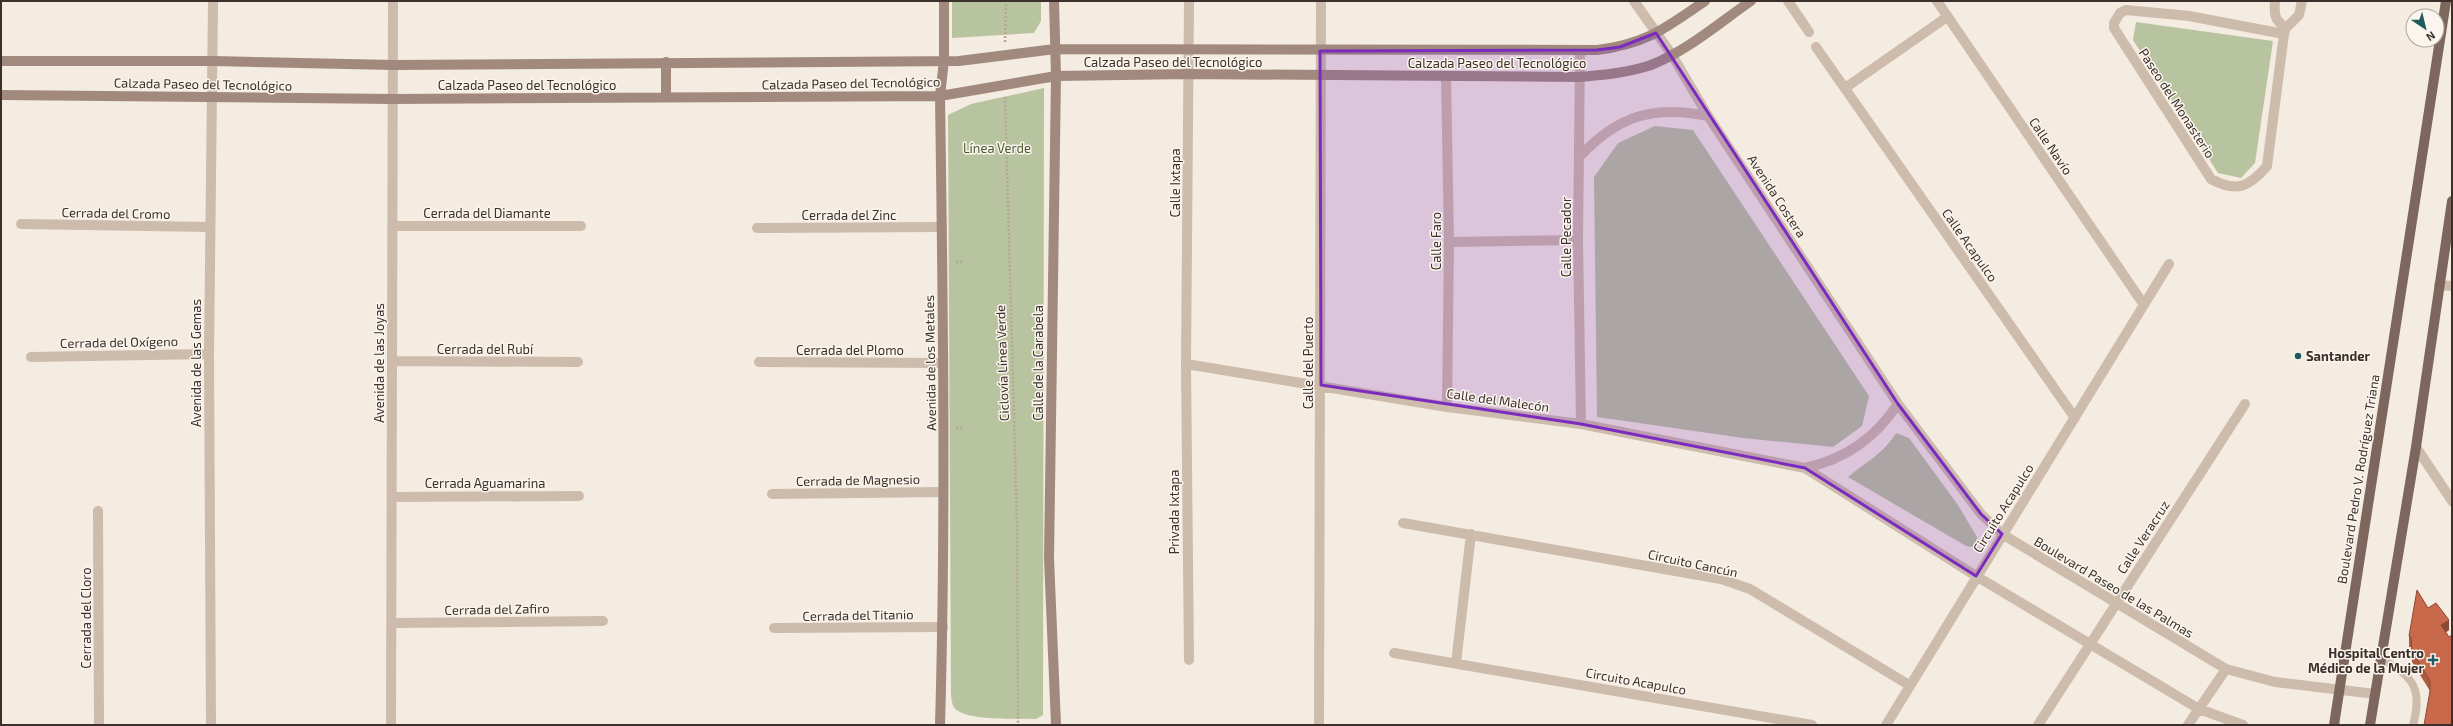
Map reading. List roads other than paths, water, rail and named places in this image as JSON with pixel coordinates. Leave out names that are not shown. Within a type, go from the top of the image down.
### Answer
[{"type":"main road","name":"Avenida de los Metales","points":[[940,725],[943,627],[943,492],[940,96],[944,60],[944,1]]},
{"type":"main road","name":"Calle de la Carabela","points":[[1054,1],[1056,76],[1049,558],[1056,725]]},
{"type":"main road","name":"Calzada Paseo del Tecnológico","points":[[1,61],[213,61],[393,65],[944,60],[1055,50],[1580,50],[1620,47],[1656,33],[1705,1]]},
{"type":"main road","name":"Calzada Paseo del Tecnológico","points":[[1,95],[393,99],[940,96],[1056,76],[1189,74],[1579,77],[1631,71],[1672,55],[1751,1]]},
{"type":"main road","name":"Boulevard Pedro V. Rodríguez Triana","points":[[2334,725],[2338,690],[2446,1]]},
{"type":"main road","points":[[666,62],[666,97]]},
{"type":"main road","points":[[2370,725],[2416,447],[2452,201]]},
{"type":"street","name":"Avenida de las Gemas","points":[[210,725],[209,354],[213,1]]},
{"type":"street","name":"Avenida de las Joyas","points":[[391,725],[393,1]]},
{"type":"street","name":"Calle Ixtapa","points":[[1186,364],[1189,1]]},
{"type":"street","name":"Calle del Puerto","points":[[1319,725],[1321,1]]},
{"type":"street","name":"Avenida Costera","points":[[1634,1],[1672,55],[1708,116],[1898,404]]},
{"type":"street","points":[[1788,1],[1809,32]]},
{"type":"street","name":"Calle Navío","points":[[1937,1],[2144,305]]},
{"type":"street","points":[[2275,1],[2274,15],[2278,23],[2285,31],[2294,23],[2299,15],[2302,1]]},
{"type":"street","name":"Paseo del Monasterio","points":[[2126,10],[2189,16],[2285,31],[2267,166],[2255,180],[2241,187],[2225,187],[2211,179],[2114,28],[2114,22],[2120,13],[2126,10]]},
{"type":"street","points":[[1845,88],[1947,17]]},
{"type":"street","name":"Calle Acapulco","points":[[1816,47],[2075,418]]},
{"type":"street","name":"Calle Pecador","points":[[1580,50],[1578,240],[1581,424]]},
{"type":"street","name":"Calle Faro","points":[[1446,76],[1449,242],[1447,406]]},
{"type":"street","points":[[1580,156],[1596,138],[1616,125],[1638,116],[1662,111],[1685,111],[1708,116]]},
{"type":"street","name":"Cerrada del Cromo","points":[[21,224],[210,227]]},
{"type":"street","name":"Cerrada del Diamante","points":[[392,226],[581,226]]},
{"type":"street","name":"Cerrada del Zinc","points":[[757,228],[942,227]]},
{"type":"street","points":[[1449,242],[1578,240]]},
{"type":"street","name":"Circuito Acapulco","points":[[1886,725],[1909,685],[2169,264]]},
{"type":"street","points":[[2439,285],[2452,286]]},
{"type":"street","name":"Cerrada del Oxígeno","points":[[31,357],[209,354]]},
{"type":"street","name":"Cerrada del Rubí","points":[[392,362],[578,362]]},
{"type":"street","name":"Cerrada del Plomo","points":[[759,362],[942,363]]},
{"type":"street","name":"Calle del Malecón","points":[[1186,364],[1447,406],[1581,424],[1805,468]]},
{"type":"street","name":"Privada Ixtapa","points":[[1186,364],[1189,660]]},
{"type":"street","points":[[1805,468],[1824,464],[1859,447],[1874,434],[1898,404]]},
{"type":"street","name":"Boulevard Paseo de las Palmas","points":[[1898,404],[1981,514],[2002,534],[2226,668],[2275,682],[2375,694]]},
{"type":"street","name":"Calle Veracruz","points":[[2038,725],[2245,404]]},
{"type":"street","points":[[2416,447],[2452,501]]},
{"type":"street","points":[[1805,468],[1976,576],[2199,709],[2243,725]]},
{"type":"street","name":"Cerrada de Magnesio","points":[[772,494],[943,492]]},
{"type":"street","name":"Cerrada Aguamarina","points":[[392,497],[579,496]]},
{"type":"street","name":"Cerrada del Cloro","points":[[98,511],[99,725]]},
{"type":"street","name":"Circuito Cancún","points":[[1403,523],[1721,579],[1750,589],[1909,685]]},
{"type":"street","points":[[1394,653],[1456,663],[1471,534]]},
{"type":"street","name":"Cerrada del Zafiro","points":[[392,623],[603,621]]},
{"type":"street","name":"Cerrada del Titanio","points":[[774,628],[943,627]]},
{"type":"street","name":"Circuito Acapulco","points":[[1456,663],[1812,725]]},
{"type":"street","points":[[2188,725],[2226,668]]},
{"type":"lane","points":[[2381,659],[2399,668],[2414,685],[2418,698],[2413,725]]},
{"type":"place","name":"Santander","points":[[2298,356]]},
{"type":"place","name":"Hospital Centro Médico de la Mujer","points":[[2433,660]]},
{"type":"park label","name":"Línea Verde","points":[[997,148]]}]
